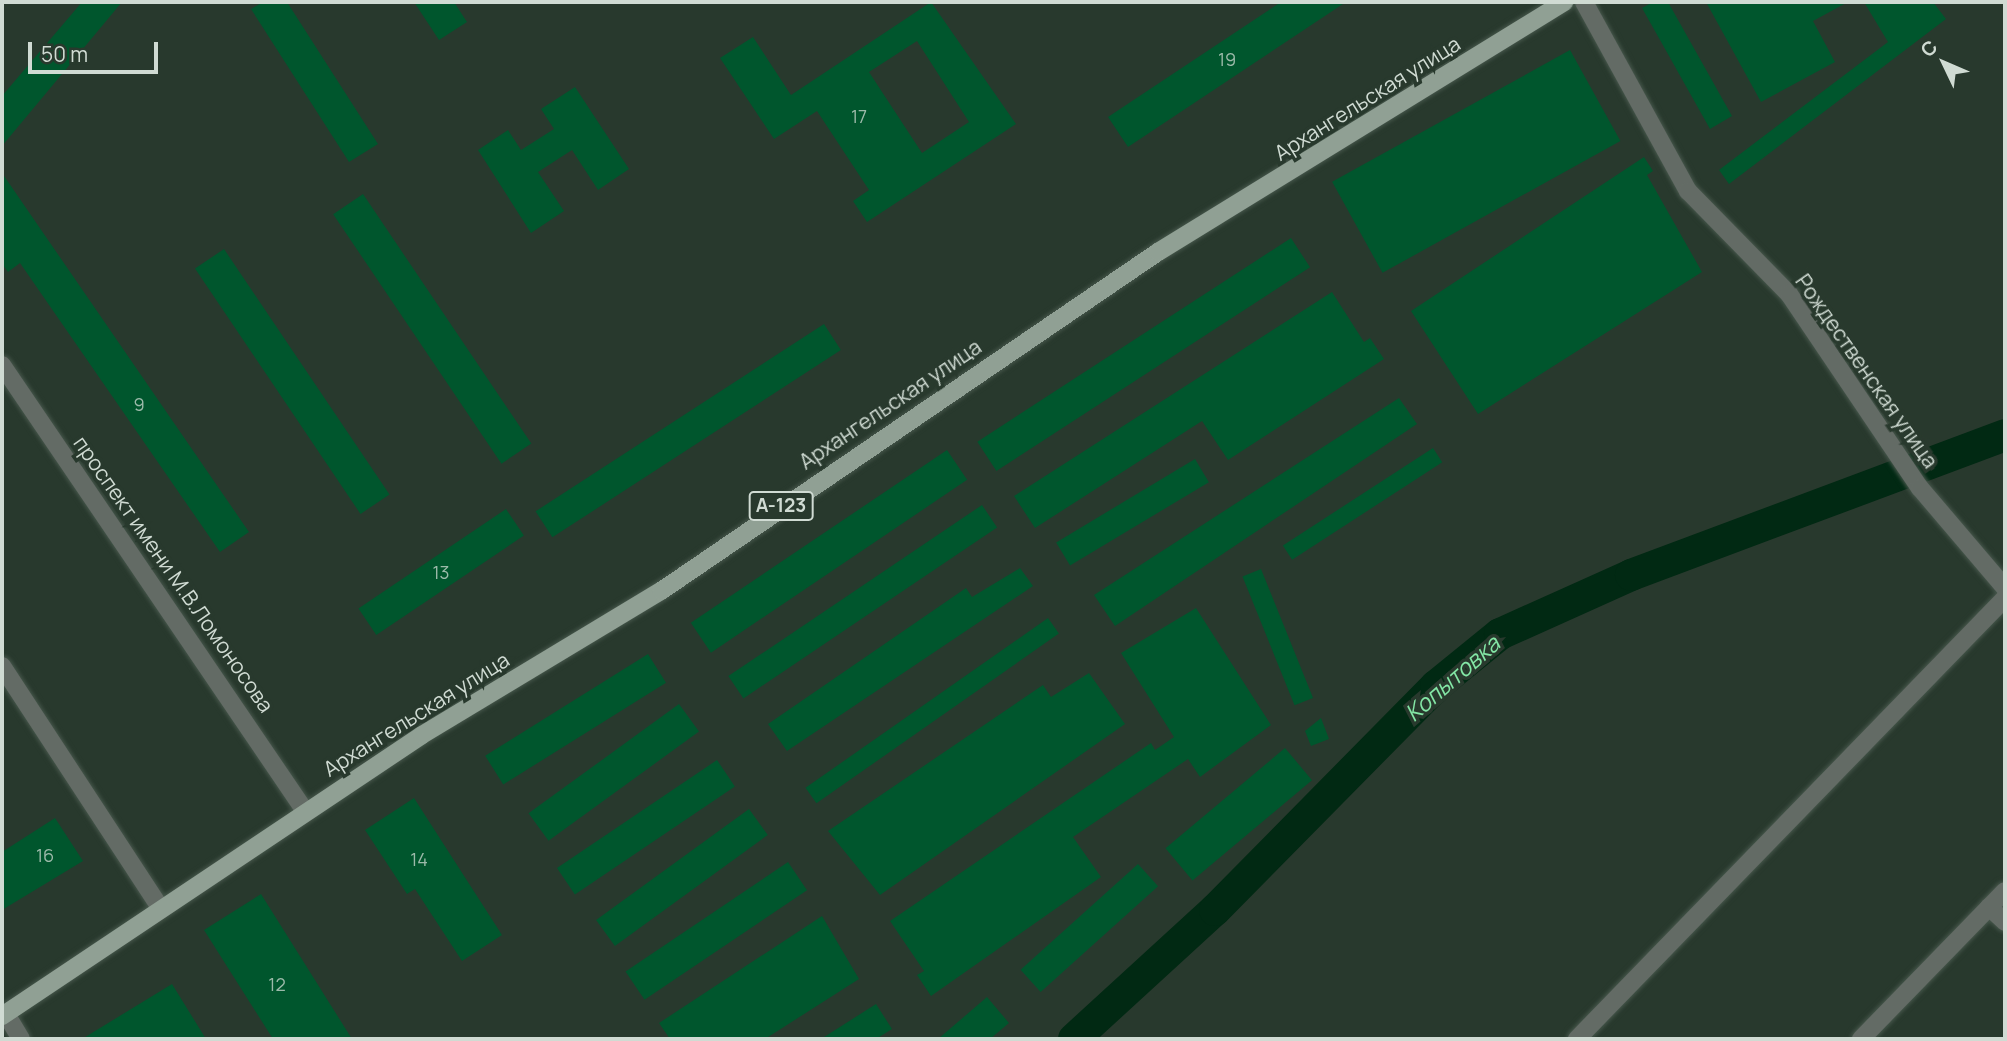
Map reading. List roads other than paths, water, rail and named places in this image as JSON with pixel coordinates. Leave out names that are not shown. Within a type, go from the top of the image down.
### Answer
[{"type":"main road","name":"Архангельская улица","points":[[4,1015],[305,811],[661,591],[1158,252],[1564,2]]},
{"type":"street","name":"Рождественская улица","points":[[1584,2],[1688,191],[1789,294],[1916,481],[2005,588]]},
{"type":"street","name":"проспект имени М.В.Ломоносова","points":[[2,365],[305,811]]},
{"type":"street","points":[[1577,1039],[2005,598]]},
{"type":"street","points":[[2,666],[160,907]]},
{"type":"street","points":[[1861,1039],[2005,891]]},
{"type":"street","points":[[1989,906],[2005,922]]},
{"type":"street","points":[[4,1015],[21,1039]]},
{"type":"waterway","name":"Копытовка","points":[[1074,1039],[1215,910],[1436,686],[1500,634],[1631,575],[2005,435]]}]
